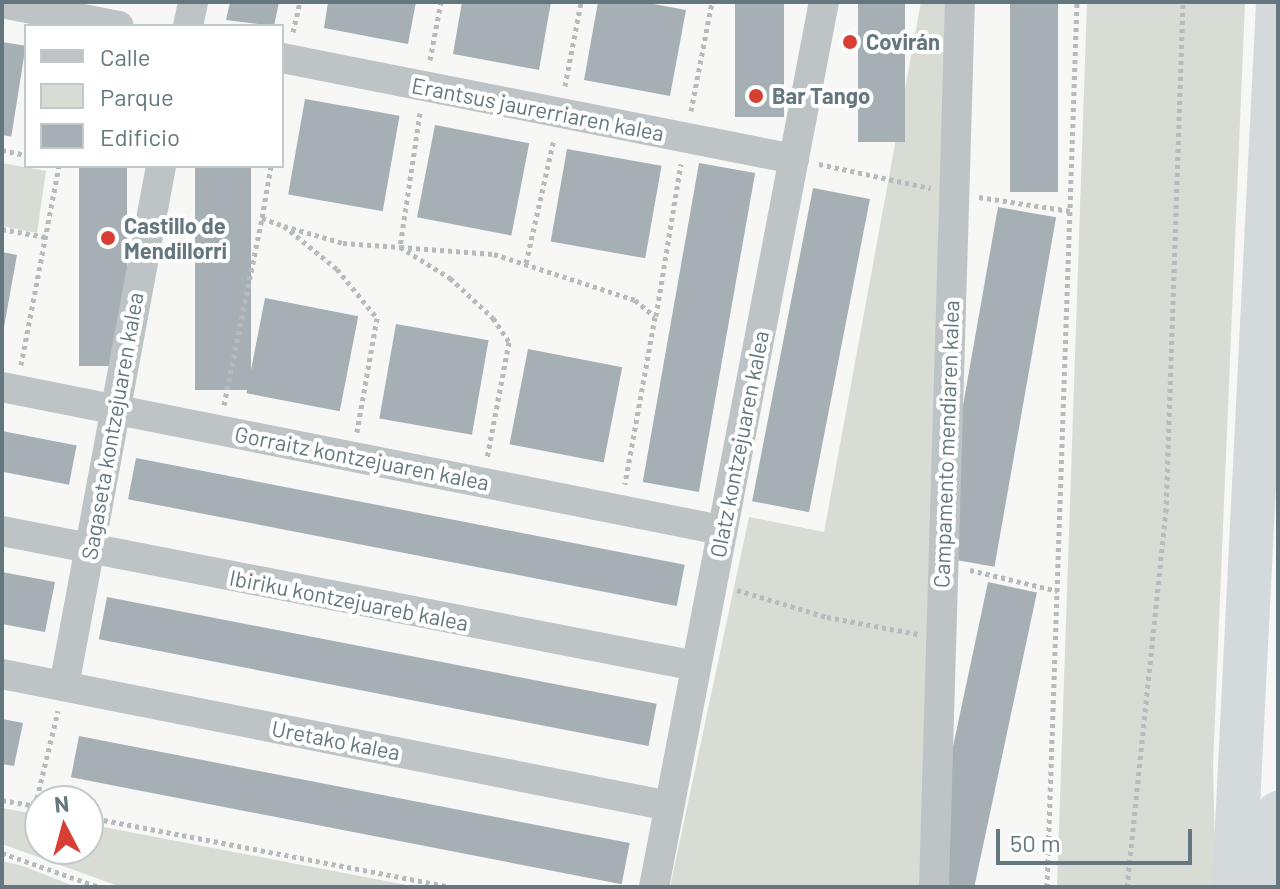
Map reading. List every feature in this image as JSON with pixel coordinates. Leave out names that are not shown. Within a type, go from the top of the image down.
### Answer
[{"type":"highway","points":[[1234,887],[1278,2]]},
{"type":"highway","points":[[1275,887],[1278,813]]},
{"type":"street","points":[[188,24],[193,2]]},
{"type":"street","name":"Olatz kontzejuaren kalea","points":[[654,887],[824,2]]},
{"type":"street","name":"Campamento mendiaren kalea","points":[[934,887],[941,564],[960,2]]},
{"type":"street","points":[[2,3],[109,24]]},
{"type":"street","name":"Erantsus jaurerriaren kalea","points":[[284,58],[794,159]]},
{"type":"street","name":"Sagaseta kontzejuaren kalea","points":[[64,686],[161,168]]},
{"type":"street","name":"Gorraitz kontzejuaren kalea","points":[[9,388],[721,530]]},
{"type":"street","name":"Ibiriku kontzejuareb kalea","points":[[2,531],[696,666]]},
{"type":"street","name":"Uretako kalea","points":[[2,674],[669,806]]},
{"type":"path","points":[[400,247],[424,86],[441,2]]},
{"type":"path","points":[[526,263],[581,2]]},
{"type":"path","points":[[621,510],[685,138],[712,2]]},
{"type":"path","points":[[1047,887],[1077,2]]},
{"type":"path","points":[[1127,887],[1166,512],[1183,2]]},
{"type":"path","points":[[2,150],[24,155]]},
{"type":"path","points":[[9,388],[59,168]]},
{"type":"path","points":[[218,430],[271,168]]},
{"type":"path","points":[[262,218],[343,243],[494,254],[635,300],[655,317]]},
{"type":"path","points":[[284,226],[337,269],[377,318],[353,456]]},
{"type":"path","points":[[2,229],[45,237]]},
{"type":"path","points":[[400,247],[450,278],[493,318],[509,342],[483,482]]},
{"type":"path","points":[[941,564],[1058,591]]},
{"type":"path","points":[[713,582],[827,617],[939,638]]},
{"type":"path","points":[[43,785],[64,686]]},
{"type":"path","points":[[2,800],[24,804]]},
{"type":"path","points":[[104,820],[451,887]]},
{"type":"path","points":[[2,853],[99,887]]},
{"type":"green space","points":[[921,2],[951,2],[920,887],[670,887],[749,517],[824,532]]},
{"type":"green space","points":[[1087,2],[1245,2],[1213,766],[1216,887],[1057,887]]},
{"type":"green space","points":[[2,163],[46,171],[37,233],[2,226]]},
{"type":"green space","points":[[2,808],[24,812],[24,852],[2,844]]},
{"type":"green space","points":[[104,827],[417,887],[121,887],[60,865],[104,865]]},
{"type":"green space","points":[[2,861],[23,866],[76,887],[2,887]]},
{"type":"building","points":[[230,2],[279,2],[274,24],[226,20]]},
{"type":"building","points":[[328,2],[416,2],[408,44],[324,28]]},
{"type":"building","points":[[462,2],[551,2],[539,70],[453,54]]},
{"type":"building","points":[[598,2],[643,2],[686,10],[670,96],[584,80]]},
{"type":"building","points":[[735,2],[784,2],[784,117],[735,117]]},
{"type":"building","points":[[858,2],[905,2],[905,142],[858,142]]},
{"type":"building","points":[[1010,2],[1058,2],[1058,192],[1010,192]]},
{"type":"building","points":[[2,42],[24,45],[11,137],[2,135]]},
{"type":"building","points":[[305,99],[400,116],[383,211],[288,195]]},
{"type":"building","points":[[435,125],[529,143],[511,236],[417,217]]},
{"type":"building","points":[[567,149],[662,166],[645,258],[551,242]]},
{"type":"building","points":[[699,163],[755,173],[699,492],[643,482]]},
{"type":"building","points":[[79,168],[127,168],[127,366],[79,366]]},
{"type":"building","points":[[195,168],[251,168],[251,390],[195,390]]},
{"type":"building","points":[[813,188],[870,199],[809,512],[752,501]]},
{"type":"building","points":[[998,207],[1056,217],[994,567],[936,557]]},
{"type":"building","points":[[2,252],[17,255],[4,327],[2,327]]},
{"type":"building","points":[[265,298],[358,316],[340,411],[246,393]]},
{"type":"building","points":[[396,324],[489,340],[472,435],[379,419]]},
{"type":"building","points":[[528,349],[622,367],[604,463],[509,444]]},
{"type":"building","points":[[2,431],[77,446],[69,485],[2,472]]},
{"type":"building","points":[[136,458],[685,565],[677,606],[128,499]]},
{"type":"building","points":[[2,572],[55,582],[45,632],[2,624]]},
{"type":"building","points":[[988,582],[1037,592],[974,887],[956,887],[925,880]]},
{"type":"building","points":[[107,597],[657,704],[649,746],[99,639]]},
{"type":"building","points":[[2,719],[23,723],[14,766],[2,764]]},
{"type":"building","points":[[79,736],[630,843],[622,884],[71,777]]},
{"type":"place","name":"Covirán","points":[[850,42]]},
{"type":"place","name":"Bar Tango","points":[[756,96]]},
{"type":"place","name":"Castillo de Mendillorri","points":[[108,238]]}]
